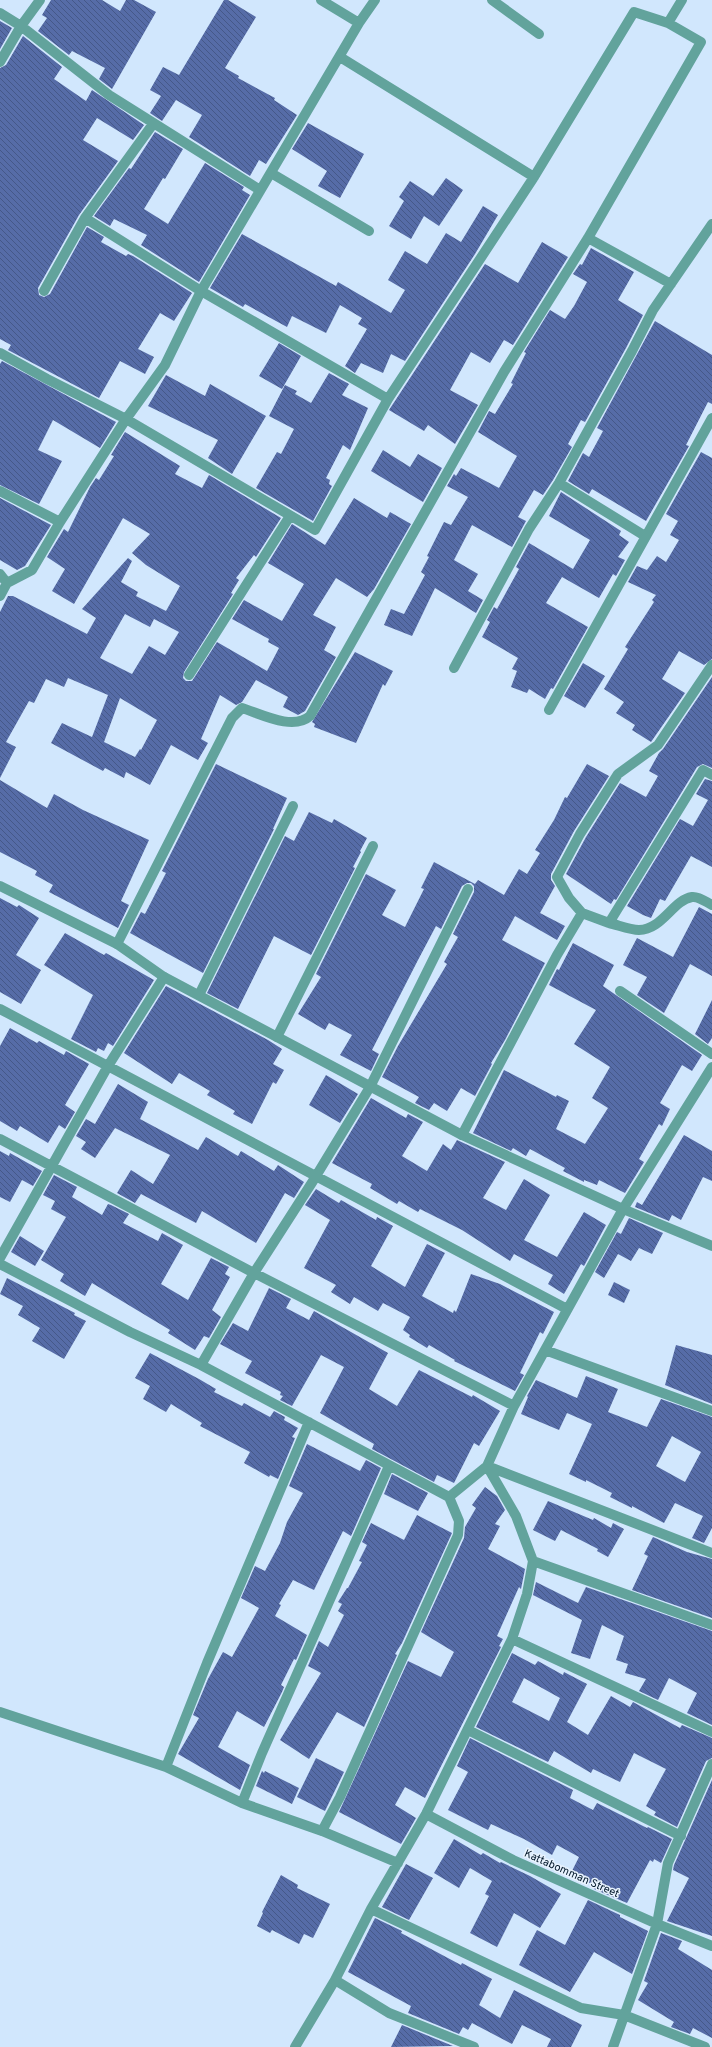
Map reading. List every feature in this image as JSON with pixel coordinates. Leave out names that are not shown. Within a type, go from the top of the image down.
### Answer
[{"type":"street","points":[[0,62],[21,26],[40,0]]},
{"type":"street","points":[[321,0],[360,23]]},
{"type":"street","points":[[0,596],[7,583],[32,570],[60,522],[126,419],[165,365],[201,291],[375,0]]},
{"type":"street","points":[[492,0],[539,34]]},
{"type":"street","points":[[668,23],[682,0]]},
{"type":"street","points":[[0,353],[47,380],[126,419],[315,530],[388,399],[534,177],[634,12],[668,23],[701,42],[588,238],[504,372],[310,716],[304,722],[289,723],[242,708],[232,718],[117,944]]},
{"type":"street","points":[[0,13],[21,26],[109,95],[260,190]]},
{"type":"street","points":[[340,57],[534,177]]},
{"type":"street","points":[[44,291],[85,218],[153,124]]},
{"type":"street","points":[[271,172],[369,231]]},
{"type":"street","points":[[85,218],[201,291],[388,399]]},
{"type":"street","points":[[454,668],[529,529],[559,483],[653,310],[712,224]]},
{"type":"street","points":[[588,238],[671,284]]},
{"type":"street","points":[[549,710],[712,418]]},
{"type":"street","points":[[559,483],[645,536]]},
{"type":"street","points":[[0,491],[60,522]]},
{"type":"street","points":[[189,675],[290,516]]},
{"type":"street","points":[[0,574],[7,583]]},
{"type":"street","points":[[712,665],[658,745],[618,774],[580,834],[557,877],[570,898],[582,913],[609,923],[640,930],[655,926],[681,902],[691,897],[699,898],[712,905]]},
{"type":"street","points":[[609,923],[703,770],[712,775]]},
{"type":"street","points":[[199,995],[293,806]]},
{"type":"street","points":[[277,1037],[373,846]]},
{"type":"street","points":[[0,886],[117,944],[164,977],[462,1136],[623,1209],[712,1246]]},
{"type":"street","points":[[201,1365],[254,1273],[316,1176],[370,1087],[468,889]]},
{"type":"street","points":[[462,1136],[557,955],[582,913]]},
{"type":"street","points":[[0,1258],[108,1066],[164,977]]},
{"type":"street","points":[[620,991],[712,1054]]},
{"type":"street","points":[[0,1009],[567,1309]]},
{"type":"street","points":[[449,1498],[486,1466],[514,1406],[623,1209],[712,1067]]},
{"type":"street","points":[[0,1139],[254,1273],[514,1406]]},
{"type":"street","points":[[0,1264],[130,1332],[201,1365],[449,1498],[459,1521],[458,1535],[340,1797],[322,1831]]},
{"type":"street","points":[[545,1350],[712,1411]]},
{"type":"street","points":[[166,1767],[207,1663],[309,1422]]},
{"type":"street","points":[[242,1803],[262,1753],[390,1466]]},
{"type":"street","points":[[486,1466],[712,1553]]},
{"type":"street","points":[[295,2047],[335,1980],[371,1909],[426,1814],[512,1639],[527,1594],[533,1561],[516,1516],[486,1466]]},
{"type":"street","points":[[533,1561],[712,1626]]},
{"type":"street","points":[[512,1639],[712,1732]]},
{"type":"street","points":[[0,1712],[166,1767],[242,1803],[322,1831],[398,1862]]},
{"type":"street","points":[[468,1730],[681,1836]]},
{"type":"street","points":[[613,2047],[657,1924],[668,1863],[712,1764]]},
{"type":"street","name":"Kattabomman Street","points":[[426,1814],[513,1860],[657,1924],[712,1946]]},
{"type":"street","points":[[371,1909],[582,2008],[624,2015],[705,2047]]},
{"type":"street","points":[[335,1980],[389,2012],[474,2047]]},
{"type":"building","points":[[51,0],[102,0],[120,11],[126,0],[134,0],[156,12],[112,89],[99,79],[105,68],[72,51],[69,55],[38,31],[47,18],[42,15]]},
{"type":"building","points":[[224,0],[228,0],[256,17],[225,68],[239,76],[238,78],[275,98],[274,100],[297,115],[266,164],[259,160],[250,176],[189,137],[202,115],[176,100],[162,121],[150,113],[161,96],[150,90],[163,67],[179,75]]},
{"type":"building","points":[[0,21],[12,28],[0,49]]},
{"type":"building","points":[[23,36],[62,67],[54,79],[86,101],[92,90],[144,125],[133,140],[97,118],[83,140],[118,161],[79,215],[38,288],[39,295],[44,297],[50,294],[87,227],[104,237],[101,242],[126,256],[128,254],[133,256],[192,293],[174,321],[160,313],[138,349],[154,357],[145,374],[120,361],[99,398],[8,350],[11,345],[0,339],[0,68],[6,65]]},
{"type":"building","points":[[308,123],[364,154],[340,198],[318,186],[327,171],[292,149]]},
{"type":"building","points":[[155,132],[183,149],[165,179],[163,178],[144,209],[168,224],[205,163],[244,187],[242,190],[250,195],[199,282],[141,245],[147,235],[114,219],[110,226],[94,216],[129,168],[131,169]]},
{"type":"building","points":[[446,178],[463,190],[439,226],[424,216],[411,239],[389,226],[404,201],[399,197],[410,181],[433,196]]},
{"type":"building","points":[[483,206],[498,215],[475,254],[405,361],[391,354],[383,373],[361,363],[355,373],[345,366],[367,329],[358,324],[362,318],[340,305],[326,333],[292,316],[287,327],[245,304],[243,307],[210,288],[242,234],[336,286],[338,282],[391,313],[405,290],[388,280],[405,251],[427,264],[446,233],[461,242]]},
{"type":"building","points":[[542,242],[568,257],[513,345],[504,340],[490,363],[471,352],[450,390],[478,405],[455,444],[428,425],[424,431],[389,410],[485,264],[518,283]]},
{"type":"building","points":[[591,248],[634,272],[618,300],[643,315],[585,422],[581,420],[568,444],[572,447],[543,495],[534,490],[518,517],[526,521],[512,547],[472,525],[454,560],[478,574],[468,591],[483,600],[476,613],[435,588],[412,636],[384,625],[391,609],[404,614],[425,575],[421,572],[429,557],[427,556],[444,522],[451,525],[468,497],[447,486],[454,474],[456,476],[461,468],[499,488],[517,456],[478,432],[489,411],[495,414],[513,384],[511,383],[526,353],[524,352],[550,310],[565,319],[574,306],[587,282],[573,274],[580,264],[582,265]]},
{"type":"building","points":[[655,321],[712,355],[712,404],[708,402],[686,445],[689,446],[646,521],[592,489],[589,494],[568,481],[583,453],[589,457],[603,431],[597,428]]},
{"type":"building","points":[[279,343],[301,356],[282,389],[259,376]]},
{"type":"building","points":[[2,361],[116,422],[100,448],[53,420],[38,450],[62,461],[39,504],[0,485],[0,364]]},
{"type":"building","points":[[329,373],[349,384],[342,395],[368,408],[350,450],[343,445],[326,478],[330,480],[329,484],[332,486],[313,521],[256,488],[277,452],[281,454],[294,429],[269,416],[285,385],[297,391],[295,394],[311,403]]},
{"type":"building","points":[[166,375],[205,396],[210,384],[266,416],[232,474],[208,458],[218,440],[148,406]]},
{"type":"building","points":[[125,432],[180,466],[175,474],[202,488],[209,475],[281,518],[256,557],[254,555],[236,578],[239,580],[231,593],[233,594],[184,672],[183,678],[186,681],[192,681],[217,642],[267,671],[279,648],[268,642],[269,639],[232,619],[244,600],[282,621],[304,584],[268,563],[292,524],[325,545],[354,498],[387,518],[390,512],[411,524],[374,589],[367,597],[336,578],[313,615],[336,627],[324,650],[336,657],[305,711],[298,715],[283,707],[288,697],[256,680],[242,702],[236,705],[220,695],[201,739],[208,743],[198,760],[171,745],[150,785],[126,772],[124,778],[105,768],[103,771],[51,743],[62,723],[92,737],[108,695],[68,678],[64,687],[46,679],[34,703],[29,701],[6,742],[16,747],[0,778],[0,612],[8,596],[13,596],[87,634],[96,618],[82,609],[128,558],[132,561],[121,582],[138,592],[136,596],[166,611],[180,586],[146,565],[132,553],[150,534],[123,518],[74,604],[52,591],[65,569],[47,557],[64,529],[68,532],[90,487],[96,478],[99,480],[114,456],[111,455]],"holes":[[[125,614],[150,627],[154,619],[179,632],[165,655],[149,646],[132,674],[100,658]],[[120,698],[157,720],[141,750],[140,749],[135,757],[104,742]]]},
{"type":"building","points":[[383,450],[410,467],[418,454],[442,468],[423,502],[371,471]]},
{"type":"building","points":[[701,452],[712,458],[712,659],[704,665],[679,651],[662,679],[685,693],[651,742],[632,730],[635,725],[616,713],[624,702],[604,689],[628,649],[625,647],[654,602],[652,600],[656,595],[628,582],[637,566],[647,570],[657,556],[666,562],[679,540],[670,535],[678,521],[666,514]]},
{"type":"building","points":[[561,492],[621,531],[619,535],[629,542],[618,557],[625,560],[616,576],[613,574],[599,598],[562,577],[546,603],[588,627],[553,689],[551,688],[545,699],[529,689],[527,693],[511,687],[517,671],[512,669],[518,658],[482,637],[490,622],[487,620],[494,607],[497,609],[519,569],[516,567],[529,543],[573,569],[590,540],[549,516]]},
{"type":"building","points":[[0,498],[51,525],[25,566],[17,570],[0,560]]},
{"type":"building","points":[[355,652],[393,671],[385,686],[383,684],[356,743],[314,727],[315,724],[312,722]]},
{"type":"building","points":[[583,663],[605,676],[585,708],[564,696]]},
{"type":"building","points":[[712,677],[712,768],[703,764],[697,767],[616,900],[614,899],[611,904],[566,874],[586,837],[620,783],[646,797],[658,776],[649,771],[659,753]]},
{"type":"building","points":[[216,764],[287,798],[274,829],[203,973],[130,933],[141,912],[145,914],[166,873],[162,871]]},
{"type":"building","points":[[587,764],[609,776],[574,831],[551,874],[551,880],[555,886],[540,913],[565,926],[557,940],[515,916],[502,940],[545,963],[505,1040],[491,1063],[492,1064],[475,1096],[461,1088],[447,1111],[434,1103],[429,1110],[415,1103],[419,1097],[382,1077],[398,1046],[447,964],[444,962],[458,937],[453,934],[474,892],[474,886],[471,883],[467,883],[462,886],[441,929],[436,926],[372,1050],[379,1054],[371,1071],[340,1055],[352,1035],[329,1023],[325,1030],[298,1014],[321,977],[316,974],[366,874],[396,890],[382,915],[405,927],[424,889],[421,888],[434,862],[475,884],[478,880],[504,895],[519,869],[527,874],[540,853],[535,850],[554,820],[565,797],[567,798]]},
{"type":"building","points":[[705,779],[712,781],[712,867],[691,856],[665,901],[660,899],[651,918],[643,915],[627,906],[680,819],[693,826],[708,800],[696,794]]},
{"type":"building","points":[[0,780],[47,808],[54,794],[83,810],[149,840],[121,901],[129,905],[118,928],[49,892],[53,885],[35,875],[37,871],[0,852]]},
{"type":"building","points":[[309,812],[332,823],[334,819],[367,838],[353,867],[355,868],[311,955],[274,936],[238,1009],[207,993],[285,836],[294,841]]},
{"type":"building","points":[[0,898],[17,907],[19,905],[39,918],[16,955],[41,970],[21,1004],[0,992]]},
{"type":"building","points":[[699,907],[712,914],[712,976],[690,964],[664,1013],[637,995],[647,977],[623,965],[637,938],[673,957]]},
{"type":"building","points":[[65,933],[104,955],[106,953],[154,980],[113,1046],[108,1043],[104,1051],[98,1048],[96,1052],[71,1039],[93,995],[44,965]]},
{"type":"building","points":[[573,943],[614,965],[603,986],[702,1055],[692,1071],[682,1065],[660,1103],[670,1109],[662,1126],[659,1124],[639,1159],[644,1162],[625,1193],[599,1180],[597,1185],[584,1180],[584,1182],[563,1171],[565,1168],[530,1149],[526,1156],[513,1148],[511,1151],[473,1133],[504,1070],[556,1097],[557,1095],[569,1101],[556,1129],[585,1144],[608,1108],[592,1098],[610,1067],[574,1044],[596,1010],[549,985],[557,969],[559,970]]},
{"type":"building","points":[[166,986],[268,1040],[282,1049],[273,1064],[284,1070],[276,1084],[273,1082],[252,1124],[233,1114],[235,1111],[207,1095],[210,1091],[179,1073],[172,1084],[124,1053]]},
{"type":"building","points":[[712,1000],[712,1038],[708,1044],[695,1034]]},
{"type":"building","points":[[10,1028],[37,1043],[39,1041],[64,1055],[66,1051],[89,1064],[65,1105],[75,1112],[65,1129],[59,1125],[48,1143],[20,1126],[17,1131],[0,1121],[0,1046]]},
{"type":"building","points":[[326,1075],[358,1094],[340,1123],[309,1105]]},
{"type":"building","points":[[118,1084],[148,1102],[140,1119],[198,1150],[206,1137],[238,1156],[241,1151],[274,1171],[278,1165],[304,1182],[294,1198],[285,1193],[256,1243],[202,1211],[196,1223],[141,1194],[135,1203],[117,1193],[131,1170],[153,1184],[170,1155],[115,1128],[95,1158],[81,1149],[86,1142],[76,1136],[86,1119],[95,1124]]},
{"type":"building","points":[[371,1098],[406,1118],[408,1114],[423,1122],[402,1156],[427,1171],[443,1144],[451,1150],[457,1140],[505,1162],[483,1198],[506,1210],[524,1179],[550,1195],[524,1240],[557,1257],[584,1212],[606,1225],[584,1266],[581,1264],[564,1294],[548,1284],[553,1275],[514,1254],[510,1261],[462,1230],[420,1209],[418,1212],[399,1201],[397,1204],[370,1188],[372,1184],[332,1163]]},
{"type":"building","points":[[684,1135],[712,1151],[712,1181],[703,1177],[681,1220],[672,1215],[669,1221],[635,1207],[637,1202],[642,1205]]},
{"type":"building","points":[[0,1151],[9,1156],[10,1153],[42,1171],[33,1186],[22,1180],[10,1202],[0,1197]]},
{"type":"building","points":[[54,1175],[77,1187],[72,1197],[102,1215],[108,1204],[111,1205],[129,1214],[123,1223],[158,1241],[162,1233],[183,1245],[161,1284],[188,1300],[211,1258],[229,1267],[225,1274],[230,1277],[212,1310],[221,1317],[209,1338],[204,1336],[195,1350],[168,1333],[170,1330],[92,1283],[85,1296],[60,1281],[64,1274],[41,1260],[66,1217],[51,1209],[55,1201],[43,1195]]},
{"type":"building","points":[[316,1189],[339,1203],[341,1200],[376,1220],[377,1217],[393,1226],[371,1266],[405,1287],[427,1244],[445,1253],[422,1296],[453,1313],[454,1310],[456,1312],[471,1274],[500,1284],[554,1312],[543,1334],[540,1332],[520,1373],[524,1375],[515,1391],[454,1361],[455,1360],[429,1345],[427,1348],[409,1337],[410,1335],[403,1330],[410,1317],[383,1303],[378,1311],[354,1297],[350,1304],[331,1292],[336,1285],[304,1268],[330,1220],[305,1205]]},
{"type":"building","points":[[629,1218],[663,1233],[652,1254],[639,1248],[631,1261],[618,1254],[604,1278],[595,1272],[617,1232],[621,1234]]},
{"type":"building","points":[[20,1236],[44,1251],[35,1266],[11,1252]]},
{"type":"building","points":[[7,1278],[75,1313],[74,1315],[86,1321],[64,1359],[32,1341],[40,1328],[18,1315],[23,1306],[0,1294]]},
{"type":"building","points":[[614,1282],[630,1290],[624,1303],[608,1295]]},
{"type":"building","points":[[269,1288],[291,1299],[286,1308],[309,1320],[314,1311],[388,1353],[369,1389],[397,1406],[419,1370],[472,1397],[473,1395],[500,1411],[479,1446],[474,1443],[454,1483],[437,1475],[434,1482],[372,1449],[374,1444],[320,1413],[344,1367],[321,1355],[292,1406],[280,1400],[283,1396],[280,1395],[281,1392],[245,1373],[252,1361],[220,1344],[233,1323],[248,1331]]},
{"type":"building","points":[[676,1345],[712,1355],[712,1404],[665,1385]]},
{"type":"building","points":[[150,1353],[216,1389],[214,1392],[242,1406],[244,1403],[270,1417],[274,1411],[285,1417],[284,1420],[298,1428],[292,1437],[295,1438],[278,1479],[270,1475],[269,1477],[244,1463],[250,1452],[200,1426],[202,1423],[171,1404],[166,1412],[143,1399],[150,1386],[135,1378]]},
{"type":"building","points":[[586,1376],[618,1389],[608,1412],[647,1427],[661,1399],[712,1417],[712,1528],[704,1543],[692,1538],[703,1516],[675,1503],[664,1523],[632,1506],[632,1508],[610,1497],[612,1493],[586,1480],[586,1482],[569,1474],[592,1424],[567,1413],[559,1430],[521,1414],[528,1397],[527,1396],[536,1380],[577,1398]],"holes":[[[672,1436],[701,1452],[685,1482],[656,1466]]]},
{"type":"building","points":[[307,1444],[360,1471],[366,1460],[381,1468],[351,1536],[343,1531],[314,1590],[293,1580],[279,1604],[281,1605],[275,1616],[307,1635],[296,1660],[294,1659],[281,1685],[284,1687],[282,1692],[264,1727],[237,1711],[218,1747],[250,1765],[240,1790],[178,1754],[199,1718],[193,1715],[208,1679],[223,1652],[232,1657],[259,1608],[241,1598],[255,1566],[265,1571],[280,1543],[287,1522],[303,1493],[289,1486]]},
{"type":"building","points":[[392,1474],[428,1493],[418,1511],[384,1494]]},
{"type":"building","points":[[485,1487],[497,1496],[505,1510],[495,1524],[500,1526],[488,1549],[525,1569],[521,1589],[519,1587],[497,1636],[503,1639],[499,1646],[501,1647],[425,1798],[405,1787],[395,1805],[416,1818],[401,1844],[339,1812],[408,1661],[441,1677],[454,1652],[421,1632],[464,1538],[465,1527],[476,1508],[472,1505]]},
{"type":"building","points":[[548,1501],[593,1520],[594,1518],[611,1528],[613,1523],[624,1529],[608,1557],[597,1551],[598,1549],[561,1530],[555,1541],[533,1530]]},
{"type":"building","points":[[417,1515],[452,1533],[402,1643],[395,1654],[397,1655],[364,1727],[337,1712],[309,1759],[280,1740],[321,1673],[308,1666],[319,1641],[328,1647],[344,1615],[338,1611],[342,1604],[338,1602],[348,1588],[362,1562],[359,1561],[367,1545],[362,1542],[371,1523],[404,1540]]},
{"type":"building","points":[[653,1537],[687,1552],[712,1559],[712,1618],[632,1590],[648,1556],[644,1554]]},
{"type":"building","points":[[536,1582],[578,1603],[586,1587],[712,1631],[712,1725],[687,1713],[697,1693],[669,1678],[658,1700],[639,1691],[646,1679],[625,1673],[628,1664],[616,1660],[624,1636],[602,1625],[590,1659],[571,1653],[582,1620],[533,1595]]},
{"type":"building","points":[[512,1653],[535,1665],[538,1661],[563,1675],[564,1672],[587,1684],[567,1722],[588,1735],[611,1696],[630,1707],[633,1702],[680,1728],[682,1725],[712,1738],[712,1758],[706,1761],[677,1827],[654,1815],[656,1812],[646,1806],[666,1769],[634,1753],[620,1782],[593,1769],[591,1773],[554,1751],[548,1762],[476,1727]],"holes":[[[524,1678],[560,1698],[549,1721],[512,1702]]]},
{"type":"building","points":[[470,1738],[573,1790],[570,1798],[593,1810],[597,1803],[672,1839],[661,1863],[654,1859],[653,1862],[650,1860],[627,1903],[594,1889],[595,1886],[571,1873],[579,1857],[557,1845],[552,1855],[524,1839],[491,1824],[488,1830],[448,1810],[468,1772],[457,1766]]},
{"type":"building","points":[[316,1758],[344,1772],[325,1811],[297,1797]]},
{"type":"building","points":[[262,1771],[264,1773],[265,1771],[299,1788],[292,1804],[256,1786]]},
{"type":"building","points":[[712,1780],[712,1936],[667,1921],[689,1878],[673,1870],[674,1865]]},
{"type":"building","points":[[454,1839],[481,1855],[483,1853],[500,1863],[501,1862],[530,1876],[561,1894],[540,1928],[514,1913],[497,1947],[470,1933],[489,1896],[485,1894],[492,1881],[470,1868],[459,1888],[434,1873]]},
{"type":"building","points":[[406,1864],[433,1878],[409,1920],[382,1907]]},
{"type":"building","points":[[281,1875],[298,1885],[297,1888],[330,1904],[313,1938],[304,1934],[299,1944],[272,1930],[270,1933],[257,1926],[263,1913],[262,1912]]},
{"type":"building","points":[[588,1900],[620,1915],[620,1917],[648,1931],[632,1974],[594,1952],[570,1992],[519,1965],[537,1930],[565,1945]]},
{"type":"building","points":[[375,1918],[402,1931],[401,1933],[461,1965],[462,1963],[492,1979],[479,2005],[500,2018],[514,1990],[582,2025],[571,2047],[547,2047],[551,2039],[522,2025],[512,2044],[472,2023],[468,2030],[463,2027],[459,2034],[408,2013],[411,2006],[348,1972]]},
{"type":"building","points":[[661,1933],[682,1941],[678,1949],[712,1970],[712,2038],[693,2028],[690,2034],[671,2027],[674,2022],[638,2000],[648,1983],[644,1981]]},
{"type":"building","points":[[402,2025],[453,2046],[391,2047]]}]
